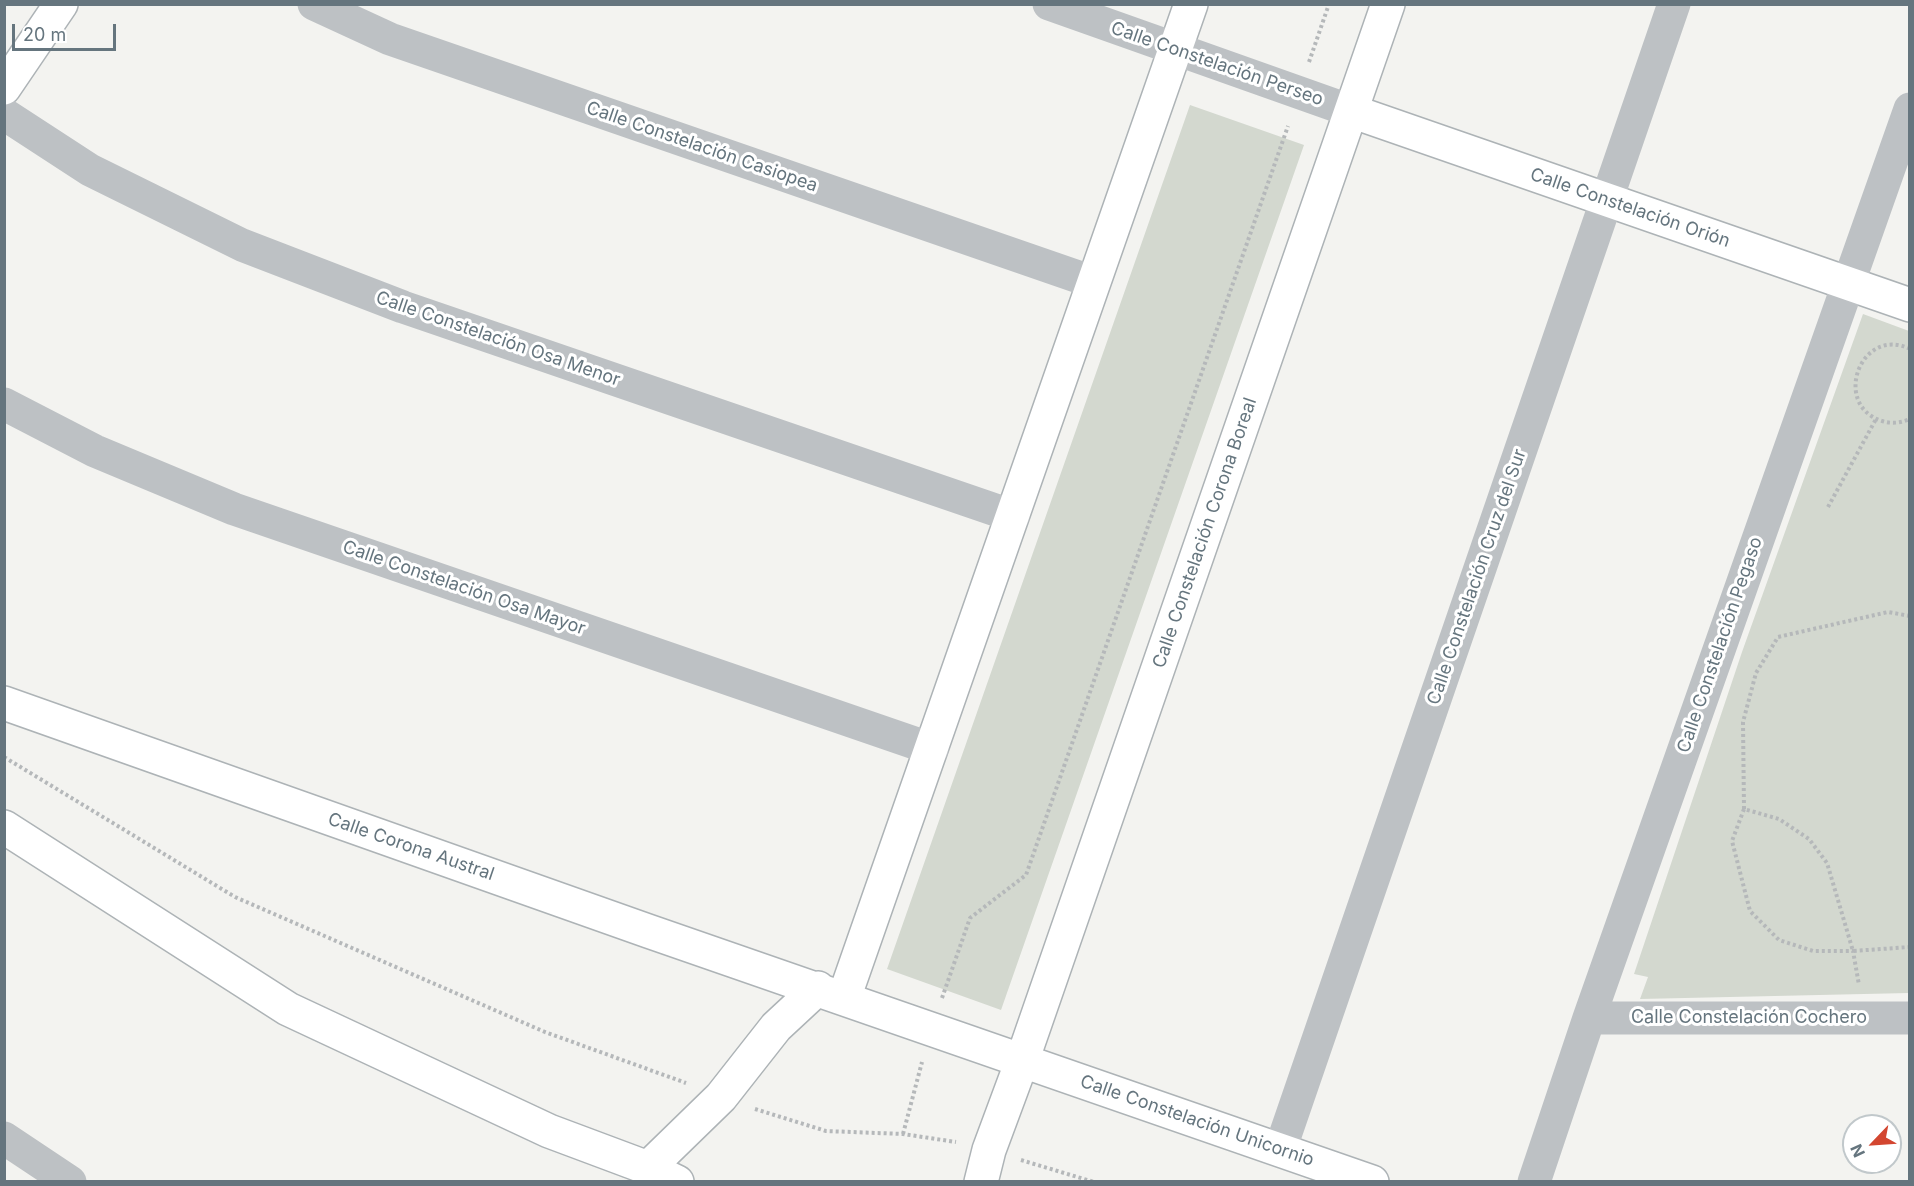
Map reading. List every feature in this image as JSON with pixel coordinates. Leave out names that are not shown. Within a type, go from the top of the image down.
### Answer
[{"type":"street","points":[[4,88],[61,4]]},
{"type":"street","name":"Calle Constelación Casiopea","points":[[314,4],[390,39],[1093,282]]},
{"type":"street","name":"Calle Constelación Perseo","points":[[1049,4],[1351,111]]},
{"type":"street","points":[[637,1175],[721,1096],[776,1027],[831,993],[932,749],[1191,4]]},
{"type":"street","name":"Calle Constelación Corona Boreal","points":[[981,1182],[989,1150],[1388,4]]},
{"type":"street","name":"Calle Constelación Cruz del Sur","points":[[1280,1150],[1674,4]]},
{"type":"street","name":"Calle Constelación Pegaso","points":[[1534,1182],[1589,1018],[1910,109]]},
{"type":"street","name":"Calle Constelación Orión","points":[[1351,111],[1910,305]]},
{"type":"street","name":"Calle Constelación Osa Menor","points":[[4,114],[90,170],[242,245],[403,307],[1013,516]]},
{"type":"street","name":"Calle Constelación Osa Mayor","points":[[4,404],[95,452],[234,509],[932,749]]},
{"type":"street","name":"Calle Corona Austral","points":[[4,703],[637,927],[1022,1060]]},
{"type":"street","points":[[4,826],[288,1009],[549,1131],[637,1175],[677,1182]]},
{"type":"street","name":"Calle Constelación Cochero","points":[[1589,1018],[1910,1018]]},
{"type":"street","name":"Calle Constelación Unicornio","points":[[1022,1060],[1372,1182]]},
{"type":"street","points":[[4,1138],[70,1182]]},
{"type":"path","points":[[1308,66],[1329,4]]},
{"type":"path","points":[[940,1005],[970,918],[1026,876],[1288,123]]},
{"type":"path","points":[[1910,349],[1887,345],[1874,349],[1858,368],[1855,384],[1857,398],[1865,411],[1876,418],[1898,423],[1910,419]]},
{"type":"path","points":[[1828,507],[1876,418]]},
{"type":"path","points":[[1910,616],[1888,612],[1778,637],[1756,673],[1743,722],[1744,809],[1732,841],[1750,910],[1779,940],[1813,951],[1910,947]]},
{"type":"path","points":[[4,757],[235,897],[545,1032],[692,1085]]},
{"type":"path","points":[[1744,809],[1779,819],[1809,839],[1827,863],[1853,951]]},
{"type":"path","points":[[903,1134],[922,1060]]},
{"type":"path","points":[[745,1106],[826,1131],[903,1134],[966,1143]]},
{"type":"path","points":[[1011,1157],[1094,1182]]},
{"type":"shaded area","points":[[1190,105],[1304,145],[1001,1010],[887,969]]},
{"type":"shaded area","points":[[1863,314],[1909,331],[1909,993],[1640,999],[1648,977],[1634,974],[1742,652]]}]
